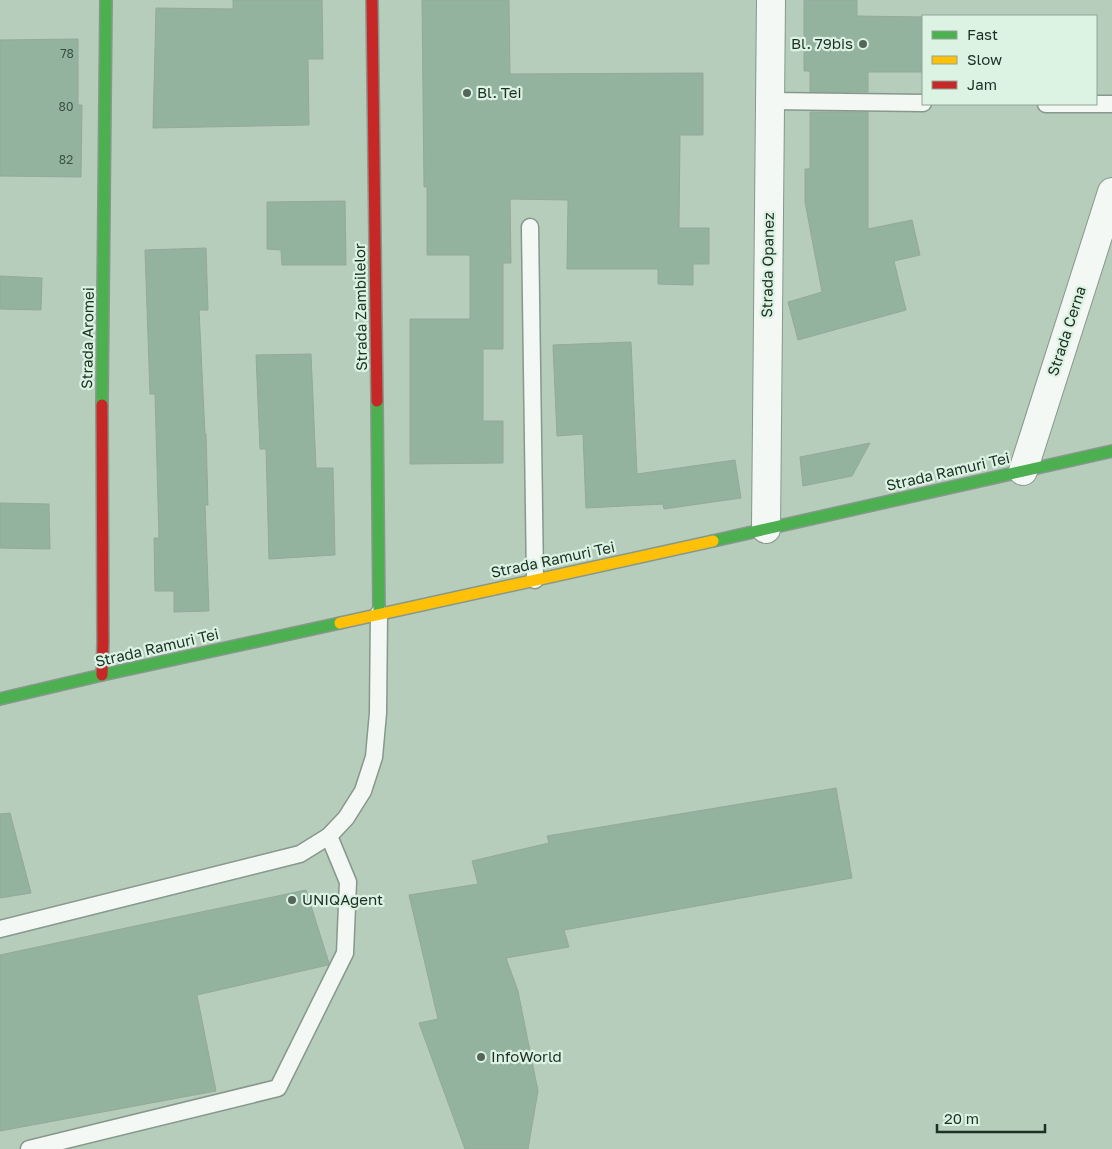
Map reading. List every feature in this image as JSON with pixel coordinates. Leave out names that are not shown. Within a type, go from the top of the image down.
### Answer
[{"type":"street","name":"Strada Aromei","points":[[102,675],[106,0]]},
{"type":"street","name":"Strada Zambilelor","points":[[372,0],[380,614]]},
{"type":"street","name":"Strada Opanez","points":[[766,529],[771,0]]},
{"type":"street","name":"Strada Cerna","points":[[1023,470],[1112,192]]},
{"type":"street","name":"Strada Ramuri Tei","points":[[0,699],[1112,451]]},
{"type":"lane","points":[[770,101],[922,102]]},
{"type":"lane","points":[[1097,104],[1112,104]]},
{"type":"lane","points":[[530,227],[535,580]]},
{"type":"lane","points":[[0,929],[300,854],[329,836],[346,818],[363,791],[374,757],[378,713],[380,614]]},
{"type":"lane","points":[[29,1149],[278,1088],[344,953],[348,882],[329,836]]},
{"type":"building","points":[[233,0],[322,0],[323,59],[308,59],[309,125],[153,128],[156,8],[233,9]]},
{"type":"building","points":[[422,0],[509,0],[510,74],[703,73],[703,135],[680,135],[679,228],[709,228],[709,264],[693,264],[693,285],[658,284],[658,269],[567,269],[568,200],[510,199],[511,263],[503,263],[503,349],[483,349],[483,421],[503,421],[503,463],[410,464],[410,319],[470,319],[470,255],[427,255],[427,187],[424,187]]},
{"type":"building","name":"Bl. 79bis","points":[[804,0],[857,0],[857,16],[922,17],[922,72],[868,72],[868,92],[810,92],[810,71],[804,71]]},
{"type":"building","points":[[78,39],[78,105],[82,105],[81,177],[0,176],[0,40]]},
{"type":"building","points":[[810,112],[868,112],[868,229],[912,220],[920,255],[894,261],[906,310],[798,340],[788,302],[822,292],[805,202],[805,169],[810,169]]},
{"type":"building","points":[[345,201],[346,265],[282,265],[281,250],[267,249],[267,202]]},
{"type":"building","points":[[206,248],[208,310],[199,310],[206,434],[208,505],[205,505],[209,611],[174,612],[174,591],[155,591],[154,538],[159,538],[155,394],[150,394],[145,250]]},
{"type":"building","points":[[0,276],[42,278],[41,310],[0,309]]},
{"type":"building","points":[[631,342],[637,474],[735,460],[741,498],[664,509],[663,504],[586,508],[583,434],[557,436],[553,345]]},
{"type":"building","points":[[311,354],[316,468],[333,468],[335,555],[269,559],[266,449],[260,449],[256,355]]},
{"type":"building","points":[[870,443],[852,476],[803,486],[800,457]]},
{"type":"building","points":[[0,503],[49,504],[50,549],[0,548]]},
{"type":"building","points":[[836,788],[852,878],[564,930],[569,947],[506,958],[518,991],[538,1091],[528,1149],[465,1149],[419,1023],[438,1019],[409,895],[478,884],[472,861],[549,843],[547,836]]},
{"type":"building","points":[[10,813],[31,893],[0,898],[0,814]]},
{"type":"building","points":[[306,890],[329,963],[328,965],[197,995],[216,1091],[0,1131],[0,955]]},
{"type":"traffic: fast","points":[[102,405],[106,0]]},
{"type":"traffic: fast","points":[[377,401],[379,613]]},
{"type":"traffic: fast","points":[[713,541],[1112,451]]},
{"type":"traffic: fast","points":[[0,699],[340,623]]},
{"type":"traffic: slow","points":[[340,623],[713,541]]},
{"type":"traffic: jam","points":[[372,0],[377,401]]},
{"type":"traffic: jam","points":[[102,405],[102,675]]},
{"type":"place","name":"Bl. 79bis","points":[[863,44]]},
{"type":"place","name":"Bl. Tei","points":[[467,93]]},
{"type":"place","name":"UNIQAgent","points":[[292,900]]},
{"type":"place","name":"InfoWorld","points":[[481,1057]]}]
